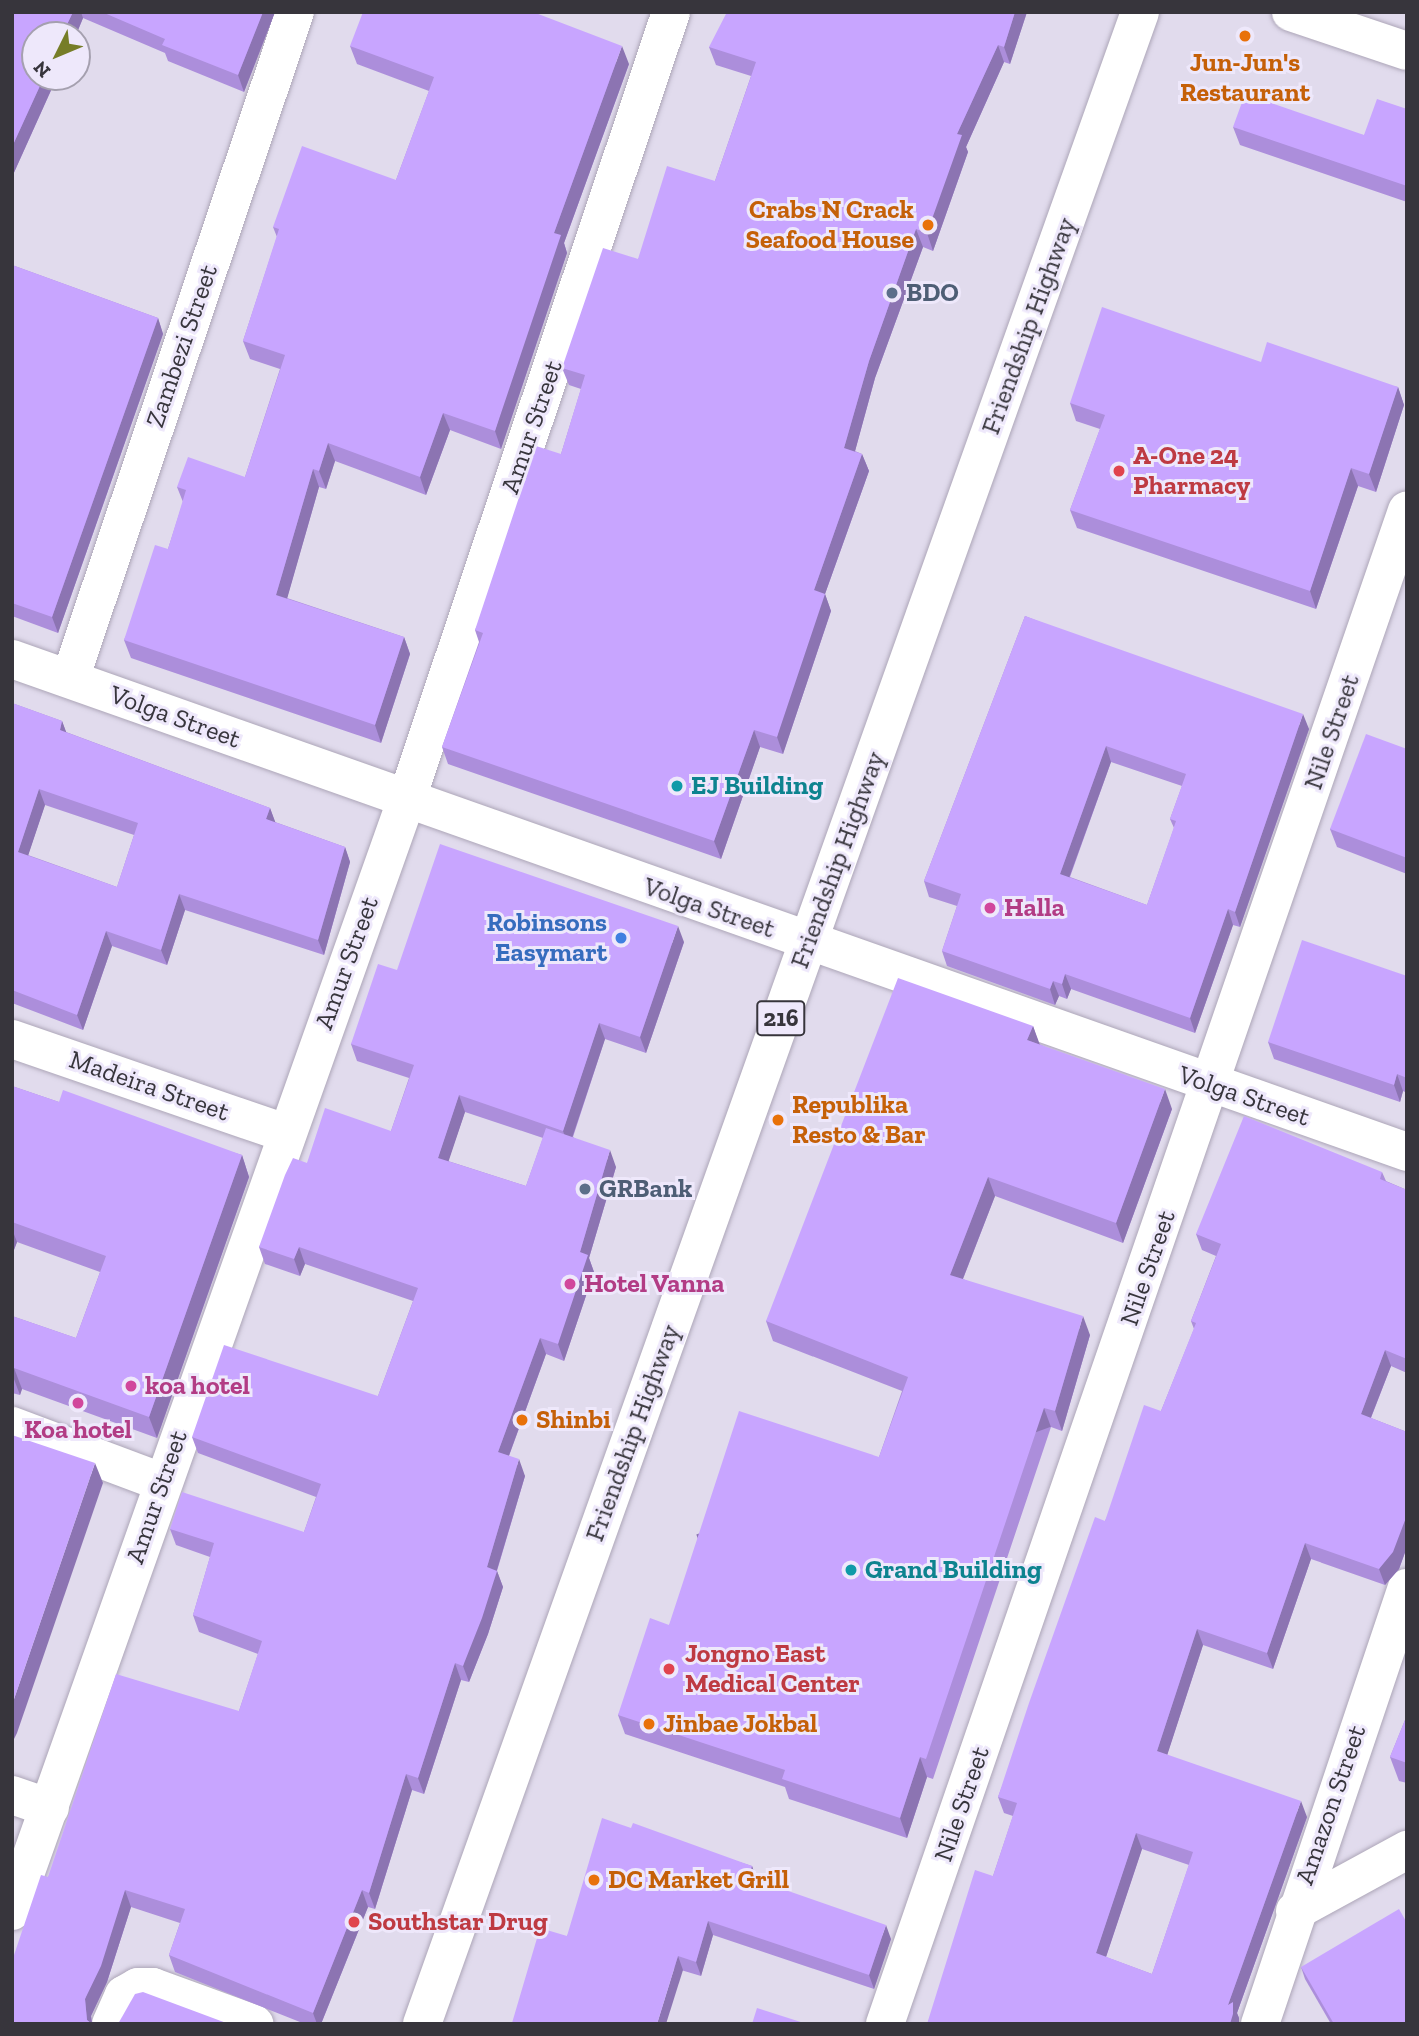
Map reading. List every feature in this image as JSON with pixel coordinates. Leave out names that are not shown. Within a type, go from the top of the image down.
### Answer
[{"type":"street","name":"Zambezi Street","points":[[70,679],[295,12]]},
{"type":"street","name":"Amur Street","points":[[12,1911],[285,1133],[406,801],[671,12]]},
{"type":"street","name":"Friendship Highway","points":[[422,2024],[1140,12]]},
{"type":"street","points":[[1291,12],[1407,51]]},
{"type":"street","name":"Nile Street","points":[[885,2024],[1212,1085],[1407,511]]},
{"type":"street","name":"Volga Street","points":[[12,659],[406,801],[1407,1152]]},
{"type":"street","name":"Madeira Street","points":[[12,1039],[285,1133]]},
{"type":"street","points":[[12,1426],[162,1482]]},
{"type":"street","name":"Amazon Street","points":[[1260,2024],[1295,1911],[1407,1588]]},
{"type":"street","points":[[12,1795],[50,1808]]},
{"type":"street","points":[[1295,1911],[1407,1850]]},
{"type":"street","points":[[111,2024],[124,1995],[138,1987],[153,1987],[254,2024]]},
{"type":"building","points":[[12,12],[73,12],[69,21],[21,21],[21,91],[38,91],[12,147]]},
{"type":"building","points":[[102,12],[263,12],[238,75],[162,45],[165,39]]},
{"type":"building","points":[[363,12],[533,12],[622,46],[554,233],[561,235],[495,431],[443,413],[420,477],[328,443],[319,471],[313,469],[276,595],[404,637],[375,725],[124,640],[155,545],[168,549],[186,490],[177,487],[188,457],[245,477],[285,355],[243,341],[279,229],[273,227],[302,146],[396,180],[434,77],[350,46]]},
{"type":"building","points":[[727,12],[1015,12],[1004,47],[998,45],[957,134],[962,135],[927,233],[916,229],[869,361],[844,448],[862,454],[814,590],[825,594],[777,737],[754,730],[714,841],[442,747],[483,633],[475,630],[536,446],[561,454],[585,375],[562,368],[603,248],[638,259],[667,166],[715,181],[756,62],[709,47]]},
{"type":"building","points":[[1245,94],[1364,135],[1377,99],[1407,109],[1407,186],[1233,127]]},
{"type":"building","points":[[12,265],[158,318],[52,617],[12,603]]},
{"type":"building","points":[[1102,307],[1261,362],[1267,342],[1398,387],[1369,474],[1351,468],[1310,591],[1070,510],[1105,415],[1070,403]]},
{"type":"building","points":[[1025,616],[1303,714],[1235,912],[1228,909],[1190,1018],[1065,974],[1062,984],[1053,981],[1050,989],[942,951],[961,894],[924,881]],"holes":[[[1106,746],[1186,774],[1170,819],[1176,821],[1147,905],[1060,874]]]},
{"type":"building","points":[[12,703],[62,721],[60,730],[270,808],[266,819],[345,847],[318,940],[179,894],[161,950],[106,931],[77,1015],[12,990]],"holes":[[[39,789],[138,823],[117,887],[18,852]]]},
{"type":"building","points":[[1366,734],[1407,749],[1407,858],[1330,829]]},
{"type":"building","points":[[440,844],[678,926],[640,1037],[599,1023],[563,1131],[459,1095],[438,1158],[526,1186],[546,1128],[610,1150],[580,1252],[588,1255],[558,1344],[540,1338],[498,1452],[519,1459],[487,1567],[497,1571],[482,1618],[463,1666],[455,1663],[418,1778],[406,1774],[369,1893],[362,1890],[313,2013],[169,1955],[185,1909],[125,1890],[101,1966],[85,1999],[87,2020],[92,2024],[12,2024],[12,1961],[41,1875],[48,1877],[116,1674],[239,1711],[262,1641],[193,1615],[214,1543],[170,1529],[182,1492],[304,1532],[321,1484],[192,1437],[224,1345],[378,1396],[418,1288],[299,1247],[294,1259],[259,1247],[293,1158],[307,1163],[325,1108],[391,1131],[414,1065],[351,1044],[378,964],[397,970]]},
{"type":"building","points":[[1302,940],[1407,976],[1407,1078],[1397,1074],[1394,1085],[1268,1042]]},
{"type":"building","points":[[898,978],[1033,1026],[1027,1040],[1165,1089],[1116,1223],[988,1177],[950,1275],[1083,1316],[1055,1411],[1044,1408],[926,1759],[920,1757],[900,1818],[782,1779],[785,1770],[618,1715],[650,1618],[669,1625],[739,1411],[879,1457],[908,1377],[766,1321]]},
{"type":"building","points":[[12,1086],[59,1102],[63,1090],[242,1155],[149,1417],[14,1368],[12,1374],[12,1316],[76,1338],[106,1256],[12,1222]]},
{"type":"building","points":[[1244,1116],[1382,1172],[1380,1179],[1407,1190],[1407,1359],[1385,1350],[1361,1414],[1407,1432],[1407,1515],[1393,1552],[1379,1569],[1305,1543],[1267,1653],[1197,1629],[1157,1751],[1301,1801],[1228,2005],[1233,2002],[1230,2024],[927,2024],[975,1870],[993,1876],[1017,1803],[998,1797],[1095,1517],[1105,1521],[1144,1405],[1161,1411],[1196,1323],[1191,1321],[1221,1244],[1196,1234]],"holes":[[[1136,1833],[1193,1852],[1152,1974],[1096,1953]]]},
{"type":"building","points":[[12,1435],[95,1463],[12,1705]]},
{"type":"building","points":[[1407,1715],[1407,1763],[1390,1757]]},
{"type":"building","points":[[602,1818],[631,1828],[633,1823],[752,1866],[748,1877],[886,1925],[869,1975],[708,1921],[696,1962],[678,1956],[657,2024],[512,2024],[540,1928],[567,1936]]},
{"type":"building","points":[[1399,1909],[1407,1923],[1407,2024],[1334,2024],[1301,1967]]},
{"type":"building","points":[[143,1992],[229,2024],[118,2024],[135,1994]]},
{"type":"building","points":[[757,2008],[807,2024],[752,2024]]},
{"type":"place","name":"Jun-Jun's Restaurant","points":[[1245,36]]},
{"type":"place","name":"Crabs N Crack Seafood House","points":[[928,225]]},
{"type":"place","name":"BDO","points":[[892,293]]},
{"type":"place","name":"A-One 24 Pharmacy","points":[[1119,471]]},
{"type":"place","name":"EJ Building","points":[[677,786]]},
{"type":"place","name":"Halla","points":[[990,908]]},
{"type":"place","name":"Robinsons Easymart","points":[[621,938]]},
{"type":"place","name":"Republika Resto & Bar","points":[[778,1120]]},
{"type":"place","name":"GRBank","points":[[585,1189]]},
{"type":"place","name":"Hotel Vanna","points":[[570,1284]]},
{"type":"place","name":"koa hotel","points":[[131,1386]]},
{"type":"place","name":"Koa hotel","points":[[78,1403]]},
{"type":"place","name":"Shinbi","points":[[522,1420]]},
{"type":"place","name":"Grand Building","points":[[851,1570]]},
{"type":"place","name":"Jongno East Medical Center","points":[[669,1669]]},
{"type":"place","name":"Jinbae Jokbal","points":[[649,1724]]},
{"type":"place","name":"DC Market Grill","points":[[594,1880]]},
{"type":"place","name":"Southstar Drug","points":[[354,1922]]}]
